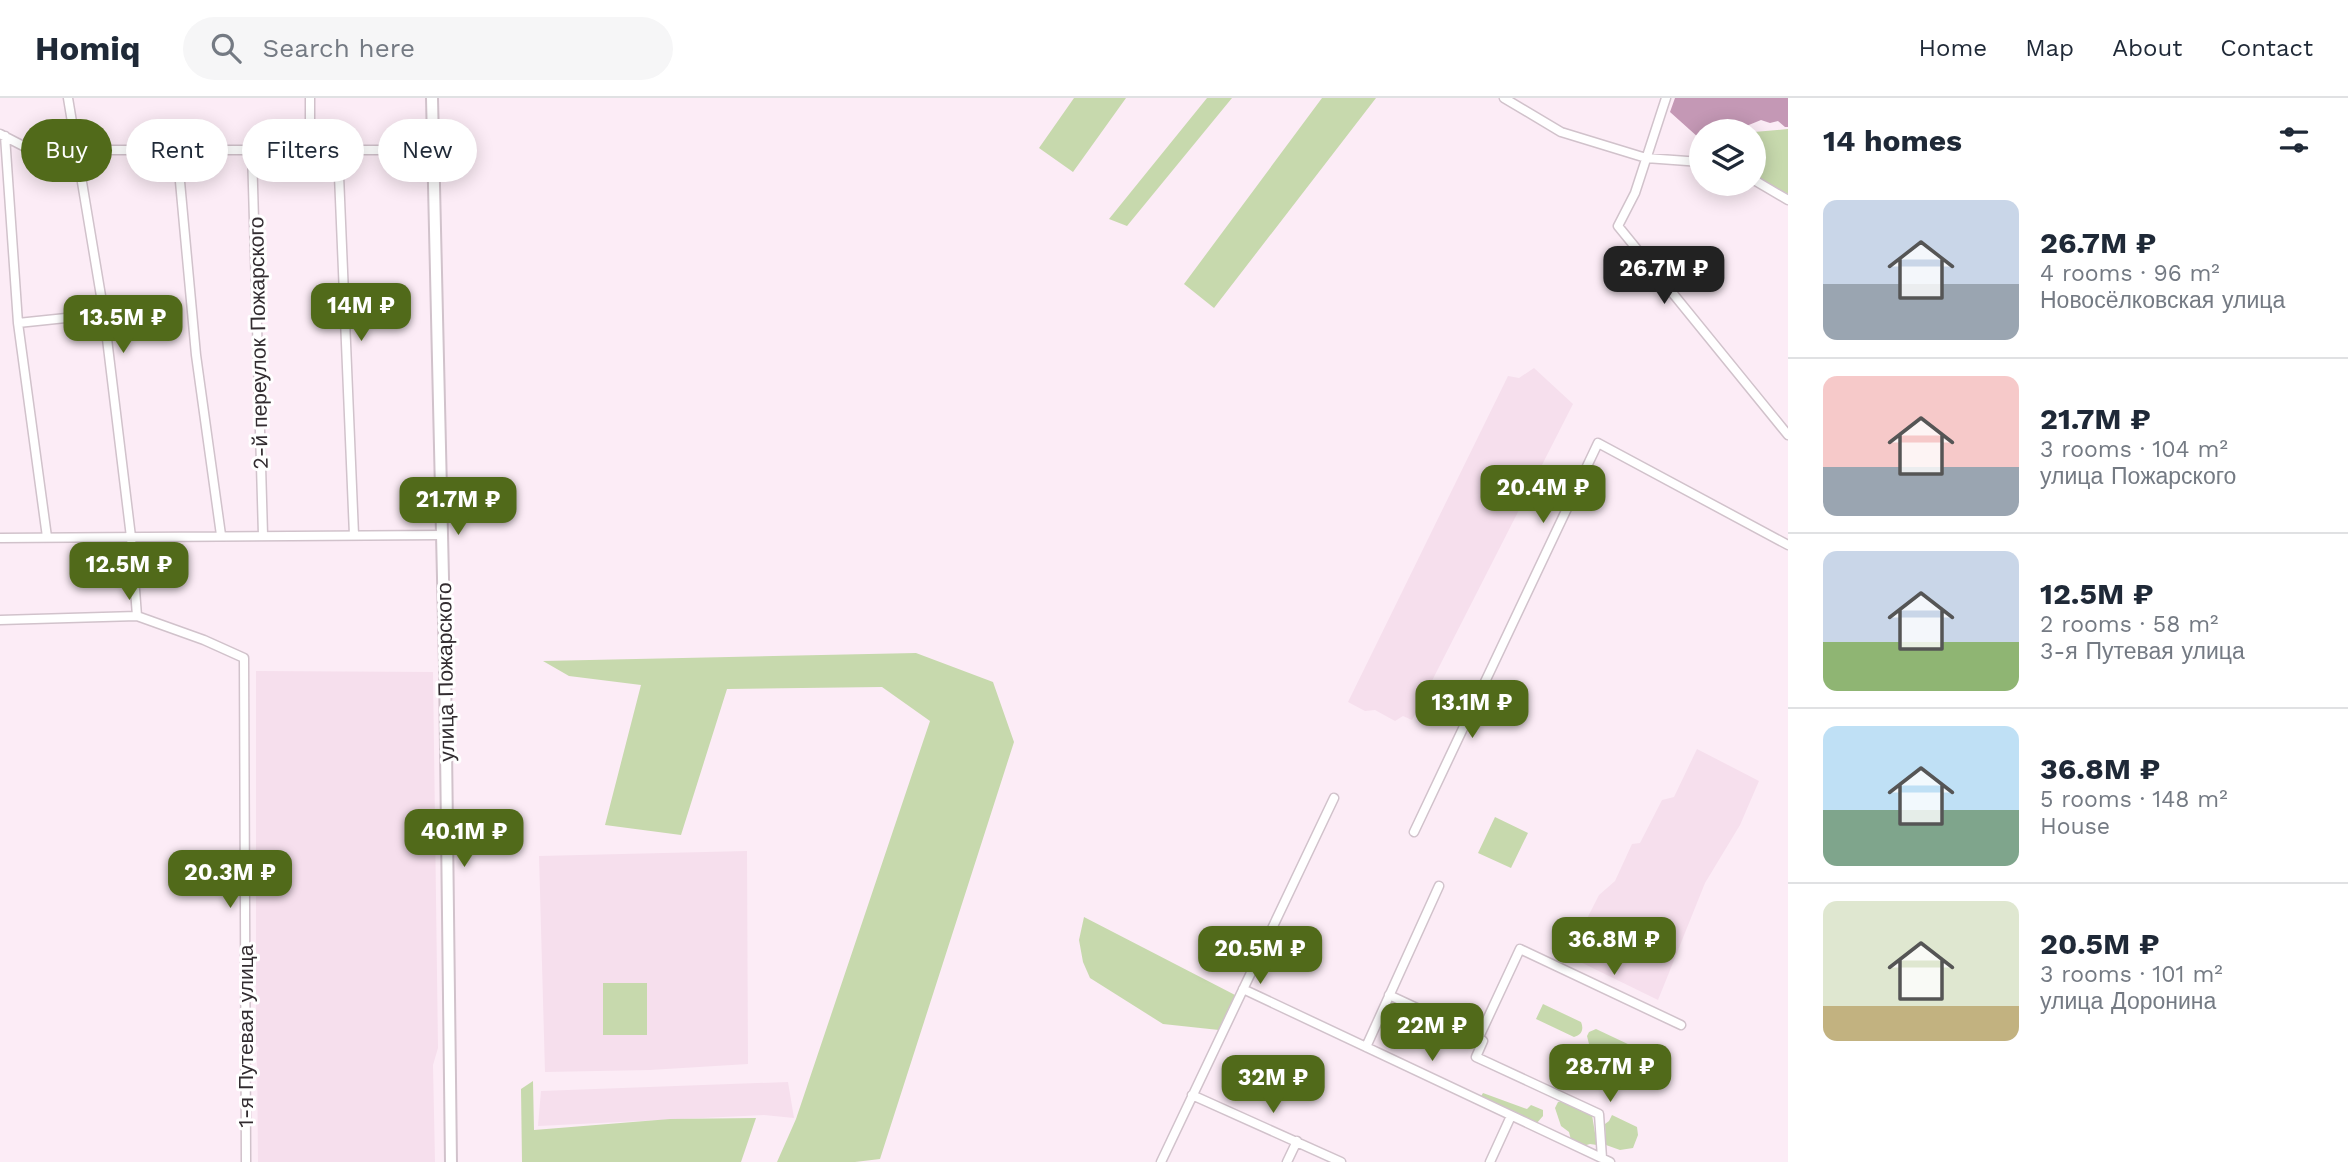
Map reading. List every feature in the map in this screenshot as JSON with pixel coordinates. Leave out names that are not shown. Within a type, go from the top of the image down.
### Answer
[{"type":"street","points":[[68,98],[71,119]]},
{"type":"street","points":[[310,98],[310,119]]},
{"type":"street","name":"улица Пожарского","points":[[432,98],[432,119]]},
{"type":"street","points":[[1504,98],[1561,132],[1646,158],[1689,161]]},
{"type":"street","points":[[1666,98],[1634,193],[1618,226],[1788,435]]},
{"type":"street","points":[[2,135],[21,145]]},
{"type":"street","points":[[2,135],[18,323],[47,537]]},
{"type":"street","points":[[0,620],[137,616],[131,537],[104,314],[81,182]]},
{"type":"street","points":[[180,182],[196,355],[221,535]]},
{"type":"street","name":"2-й переулок Пожарского","points":[[254,182],[262,535]]},
{"type":"street","points":[[339,182],[354,536]]},
{"type":"street","name":"улица Пожарского","points":[[434,182],[451,1162]]},
{"type":"street","points":[[1766,187],[1788,200]]},
{"type":"street","points":[[18,323],[104,314]]},
{"type":"street","points":[[1414,832],[1598,443],[1788,545]]},
{"type":"street","points":[[0,538],[442,535]]},
{"type":"street","name":"1-я Путевая улица","points":[[137,616],[204,640],[244,658],[246,1162]]},
{"type":"street","points":[[1161,1162],[1334,798]]},
{"type":"street","points":[[1366,1047],[1439,886]]},
{"type":"street","points":[[1479,1037],[1520,949],[1681,1024]]},
{"type":"street","points":[[1242,989],[1606,1160]]},
{"type":"street","points":[[1389,995],[1479,1037],[1483,1041],[1476,1056],[1599,1114],[1606,1160]]},
{"type":"street","points":[[1192,1095],[1341,1162]]},
{"type":"street","points":[[1490,1162],[1511,1116]]},
{"type":"street","points":[[1287,1162],[1297,1141]]},
{"type":"shaded area","points":[[1675,98],[1788,98],[1788,127],[1778,121],[1766,122],[1766,119],[1689,119],[1689,129],[1670,112]]},
{"type":"shaded area","points":[[1534,368],[1573,404],[1412,720],[1403,716],[1395,721],[1375,710],[1365,711],[1348,702],[1508,376],[1519,378]]},
{"type":"shaded area","points":[[256,671],[433,672],[438,1048],[433,1065],[435,1162],[258,1162]]},
{"type":"shaded area","points":[[1697,749],[1759,781],[1740,825],[1705,883],[1658,1000],[1568,956],[1599,895],[1615,881],[1632,844],[1640,843],[1662,800],[1674,797]]},
{"type":"shaded area","points":[[747,851],[748,1064],[650,1070],[545,1072],[539,856]]},
{"type":"shaded area","points":[[788,1082],[794,1118],[764,1115],[538,1126],[541,1091]]},
{"type":"green space","points":[[1074,98],[1126,98],[1073,172],[1039,148]]},
{"type":"green space","points":[[1207,98],[1232,98],[1127,226],[1109,219]]},
{"type":"green space","points":[[1322,98],[1376,98],[1214,308],[1184,284]]},
{"type":"green space","points":[[1788,129],[1788,194],[1766,182],[1766,131]]},
{"type":"green space","points":[[916,653],[993,682],[1014,742],[880,1159],[855,1162],[777,1162],[796,1119],[930,721],[882,687],[727,689],[681,835],[605,825],[641,685],[569,676],[543,661]]},
{"type":"green space","points":[[1495,817],[1528,833],[1511,868],[1478,853]]},
{"type":"green space","points":[[1084,917],[1237,996],[1219,1030],[1163,1024],[1090,978],[1083,962],[1079,940]]},
{"type":"green space","points":[[603,983],[647,983],[647,1035],[603,1035]]},
{"type":"green space","points":[[1543,1004],[1581,1022],[1581,1033],[1574,1037],[1536,1019]]},
{"type":"green space","points":[[1596,1029],[1632,1046],[1625,1061],[1589,1044],[1587,1036]]},
{"type":"green space","points":[[533,1081],[534,1130],[670,1119],[756,1118],[741,1162],[522,1162],[521,1089]]},
{"type":"green space","points":[[1483,1093],[1527,1109],[1531,1105],[1543,1110],[1543,1116],[1536,1124],[1480,1098]]},
{"type":"green space","points":[[1558,1102],[1571,1104],[1592,1115],[1597,1145],[1583,1146],[1571,1140],[1569,1132],[1561,1126],[1555,1108]]},
{"type":"green space","points":[[1612,1115],[1637,1127],[1638,1135],[1633,1148],[1620,1150],[1606,1145],[1605,1124]]}]
